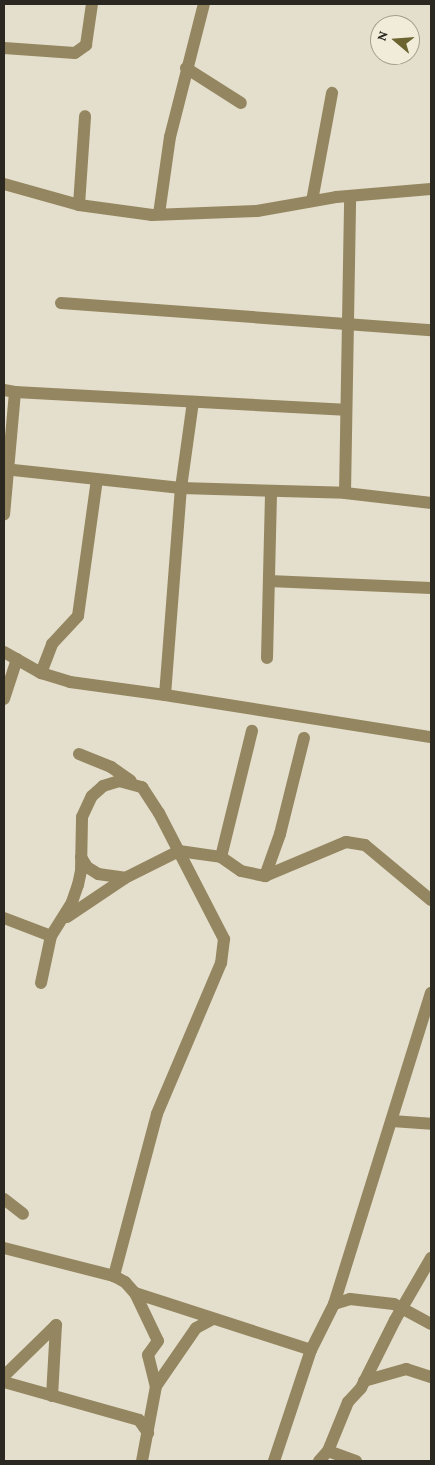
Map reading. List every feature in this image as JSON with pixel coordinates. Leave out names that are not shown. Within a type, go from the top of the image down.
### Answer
[{"type":"street","points":[[4,48],[75,54],[86,45],[92,4]]},
{"type":"street","points":[[159,214],[170,137],[186,68],[204,4]]},
{"type":"street","points":[[186,68],[241,103]]},
{"type":"street","points":[[312,201],[332,93]]},
{"type":"street","points":[[79,205],[85,116]]},
{"type":"street","points":[[4,184],[79,205],[159,214],[257,211],[350,196],[431,189]]},
{"type":"street","points":[[345,493],[345,410],[350,322],[350,196]]},
{"type":"street","points":[[61,303],[350,322],[408,330],[431,330]]},
{"type":"street","points":[[4,515],[9,391],[345,410]]},
{"type":"street","points":[[165,696],[181,488],[193,402]]},
{"type":"street","points":[[7,469],[181,488],[271,493],[345,493],[431,503]]},
{"type":"street","points":[[41,673],[52,644],[78,616],[97,479]]},
{"type":"street","points":[[267,658],[271,493]]},
{"type":"street","points":[[269,582],[431,588]]},
{"type":"street","points":[[4,652],[41,673],[70,682],[431,737]]},
{"type":"street","points":[[4,698],[17,659]]},
{"type":"street","points":[[221,857],[252,731]]},
{"type":"street","points":[[265,876],[280,834],[304,738]]},
{"type":"street","points":[[79,754],[111,768],[142,787],[179,851],[224,939],[224,949],[157,1114],[114,1276]]},
{"type":"street","points":[[41,983],[51,936],[60,923],[78,885],[82,817],[92,796],[103,786],[119,781],[142,787]]},
{"type":"street","points":[[60,923],[125,878],[179,851],[221,857],[241,871],[265,876],[292,866],[338,843],[355,842],[376,853],[431,900]]},
{"type":"street","points":[[81,857],[87,867],[98,874],[125,878]]},
{"type":"street","points":[[4,918],[51,936]]},
{"type":"street","points":[[274,1461],[311,1350],[334,1304],[392,1121],[426,1027],[431,993]]},
{"type":"street","points":[[392,1121],[431,1124]]},
{"type":"street","points":[[4,1199],[23,1214]]},
{"type":"street","points":[[4,1248],[114,1276],[135,1293],[211,1320],[311,1350]]},
{"type":"street","points":[[319,1461],[328,1451],[348,1402],[364,1381],[402,1308],[431,1258]]},
{"type":"street","points":[[135,1293],[158,1341],[148,1355],[156,1386]]},
{"type":"street","points":[[334,1304],[344,1300],[362,1299],[402,1308],[431,1324]]},
{"type":"street","points":[[142,1461],[156,1386],[178,1351],[188,1344],[196,1328],[211,1320]]},
{"type":"street","points":[[4,1376],[56,1325],[52,1396]]},
{"type":"street","points":[[364,1381],[406,1369],[431,1377]]},
{"type":"street","points":[[4,1382],[139,1420],[148,1433]]},
{"type":"street","points":[[328,1451],[356,1461]]}]
